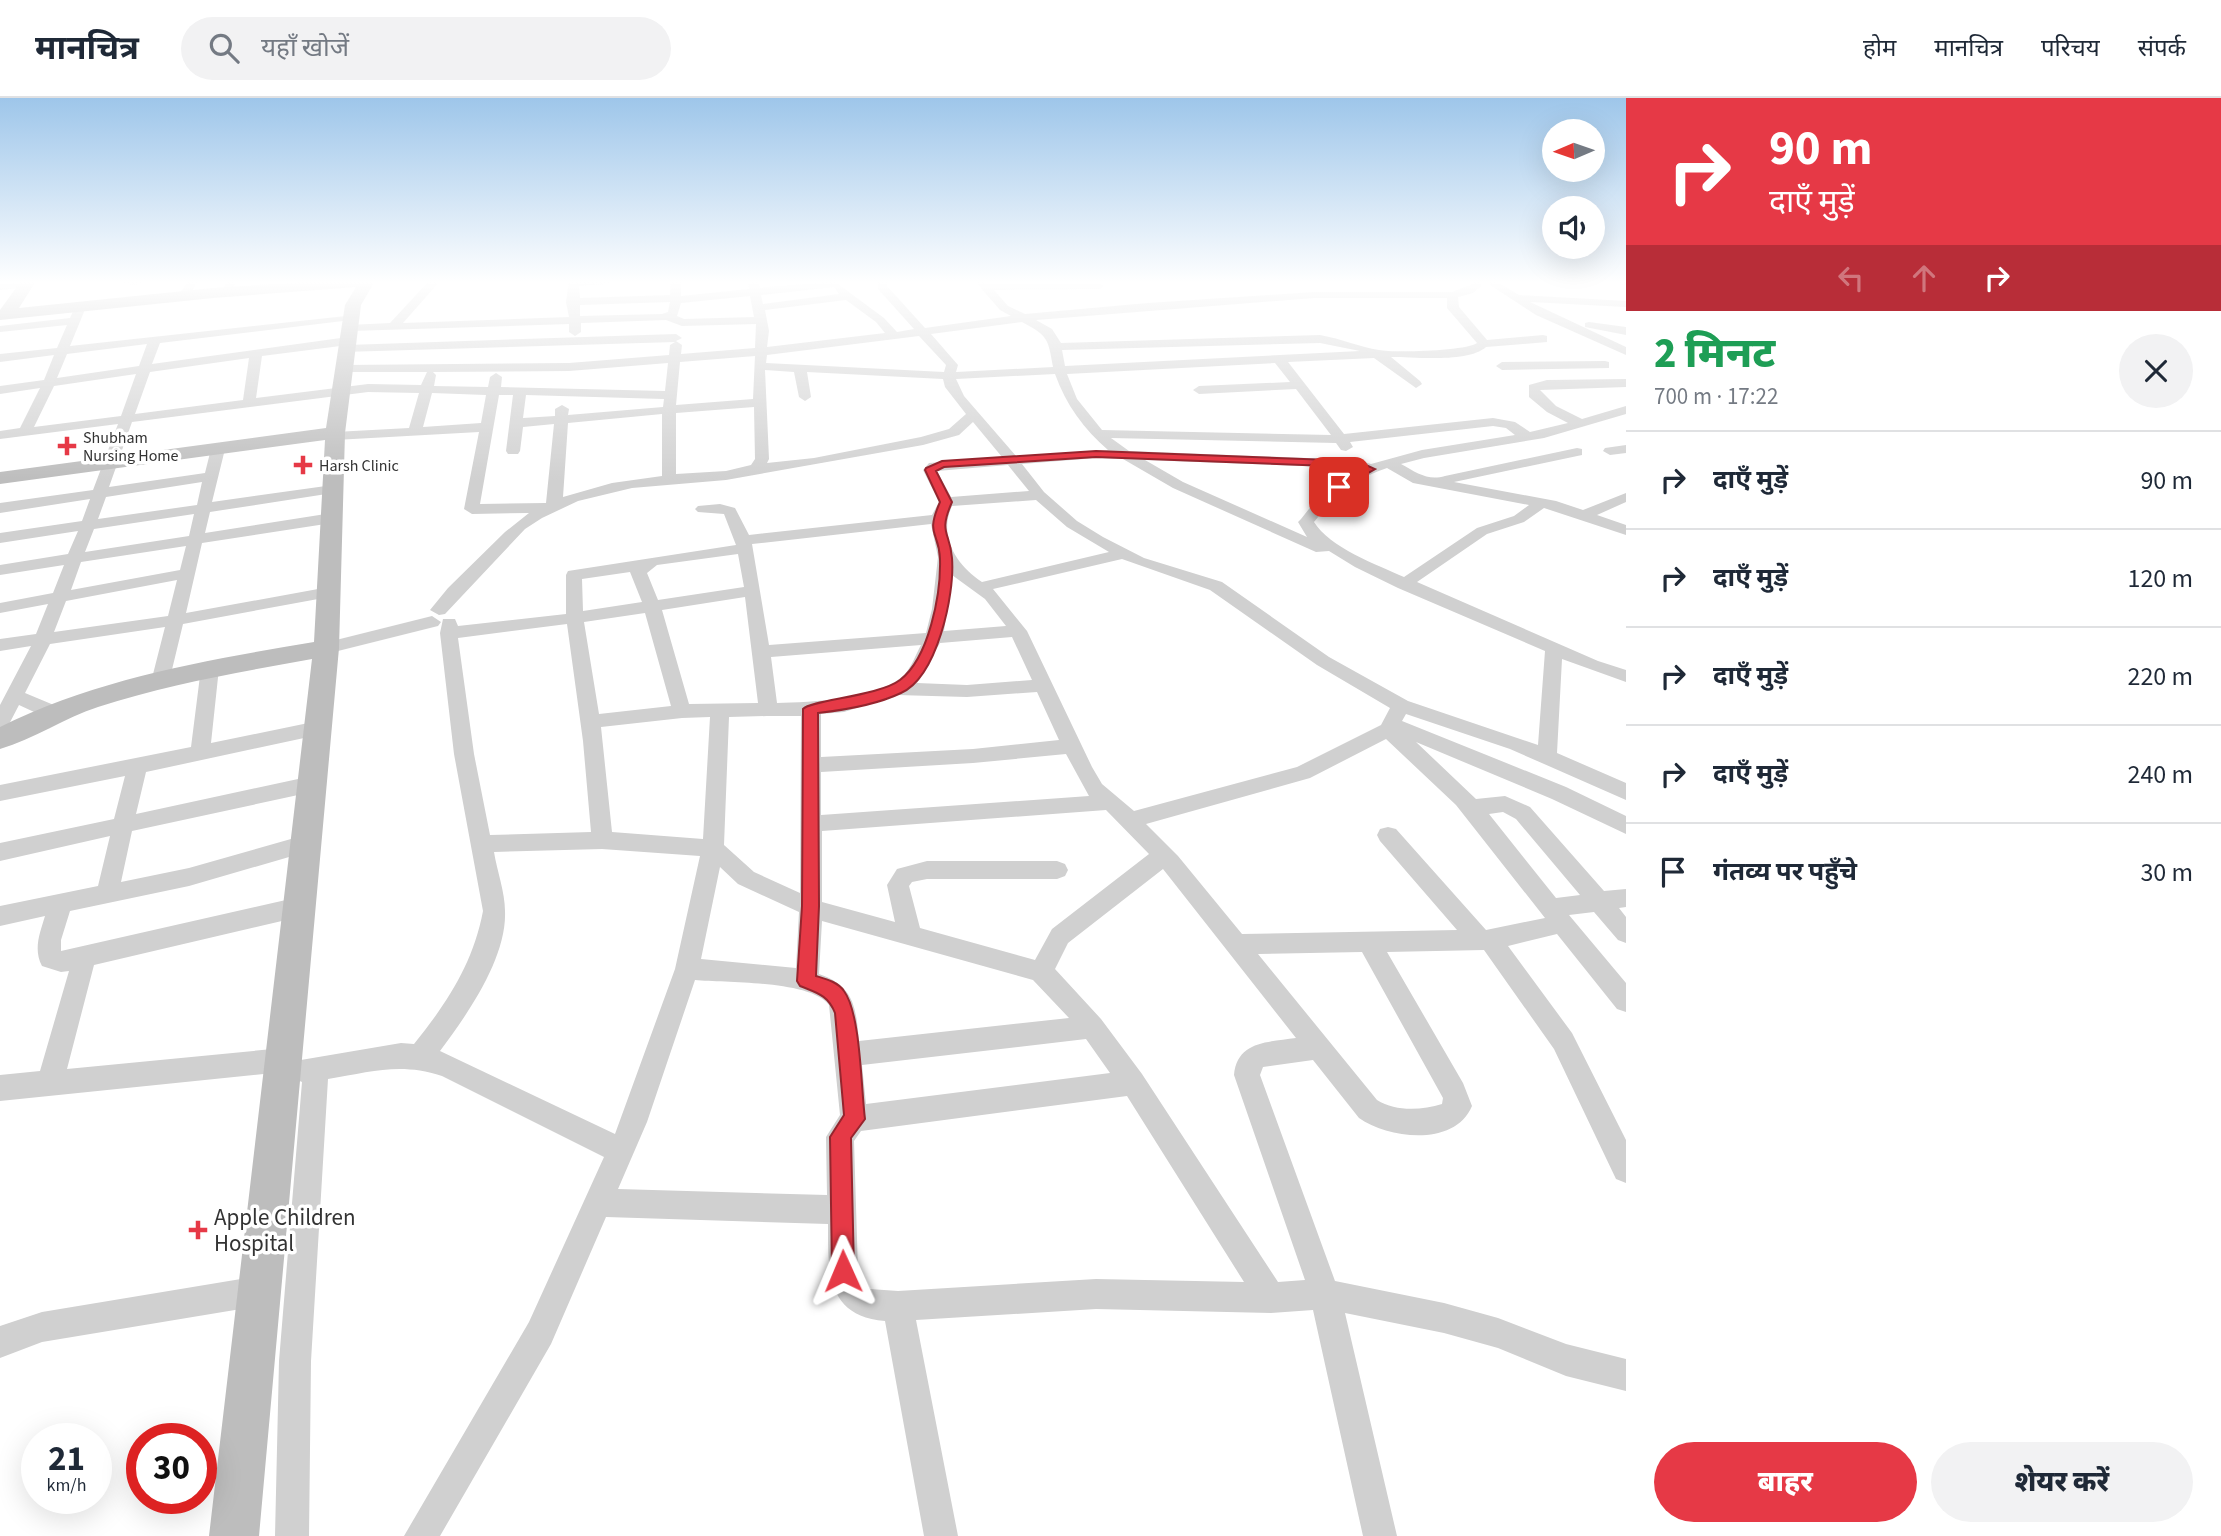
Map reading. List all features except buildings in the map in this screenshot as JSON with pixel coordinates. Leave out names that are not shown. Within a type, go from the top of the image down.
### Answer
[{"type":"street","points":[[25,432],[63,348]]},
{"type":"street","points":[[0,358],[86,348]]},
{"type":"street","points":[[0,723],[8,702],[43,638],[152,348]]},
{"type":"street","points":[[249,402],[250,348]]},
{"type":"street","points":[[343,348],[432,367],[569,367],[676,359],[760,359],[820,348]]},
{"type":"street","points":[[0,390],[251,353],[388,348]]},
{"type":"street","points":[[415,432],[425,388],[439,348]]},
{"type":"street","points":[[503,348],[472,509],[551,506]]},
{"type":"street","points":[[551,506],[572,348]]},
{"type":"street","points":[[669,479],[669,411],[676,348]]},
{"type":"street","points":[[756,468],[762,459],[760,348]]},
{"type":"street","points":[[938,348],[952,365],[949,376],[951,387],[972,415],[1039,495],[1072,524],[1122,554],[1216,586],[1323,660],[1393,720],[1472,808],[1555,916],[1626,1001]]},
{"type":"street","points":[[1056,348],[1060,372],[1075,407],[1098,434],[1124,455],[1178,485],[1554,648],[1626,676]]},
{"type":"street","points":[[1358,348],[1393,361],[1416,384]]},
{"type":"street","points":[[1483,348],[1488,355],[1534,387],[1547,384],[1626,383]]},
{"type":"street","points":[[1488,355],[1512,348]]},
{"type":"street","points":[[347,349],[425,388],[672,395]]},
{"type":"street","points":[[0,435],[249,402],[347,349]]},
{"type":"street","points":[[234,1536],[326,648],[335,435],[347,349]]},
{"type":"street","points":[[760,359],[800,369],[949,376],[1378,354],[1463,353],[1605,365]]},
{"type":"street","points":[[1280,361],[1363,466]]},
{"type":"street","points":[[800,369],[805,397]]},
{"type":"street","points":[[1199,390],[1300,385]]},
{"type":"street","points":[[1534,387],[1534,394],[1548,407],[1569,419],[1585,424]]},
{"type":"street","points":[[513,451],[520,391]]},
{"type":"street","points":[[517,423],[761,402]]},
{"type":"street","points":[[946,502],[930,470],[934,466],[1011,459],[1124,455],[1363,466],[1390,464],[1422,454],[1528,437],[1625,412]]},
{"type":"street","points":[[420,1057],[463,1001],[481,967],[491,934],[494,911],[442,622],[520,526],[551,506],[570,498],[669,479],[741,473],[756,468],[814,462],[923,441],[954,432],[972,415]]},
{"type":"street","points":[[1098,434],[1340,439],[1493,422],[1510,425],[1528,437]]},
{"type":"street","points":[[0,478],[335,435],[487,427]]},
{"type":"street","points":[[160,682],[218,449]]},
{"type":"street","points":[[1610,451],[1626,449]]},
{"type":"street","points":[[1429,483],[1577,452]]},
{"type":"street","points":[[1390,464],[1408,476],[1429,483],[1542,503],[1626,530]]},
{"type":"street","points":[[1361,564],[1314,535],[1306,522],[1329,493],[1363,466]]},
{"type":"street","points":[[0,508],[210,477]]},
{"type":"street","points":[[946,502],[1039,495]]},
{"type":"street","points":[[1584,515],[1626,497]]},
{"type":"street","points":[[897,690],[913,677],[934,637],[942,608],[946,557],[939,534],[938,519],[946,502]]},
{"type":"street","points":[[1404,584],[1482,531],[1519,519],[1542,503]]},
{"type":"street","points":[[0,538],[202,508],[332,504]]},
{"type":"street","points":[[0,570],[194,540],[332,504]]},
{"type":"street","points":[[704,509],[729,510],[744,544],[768,710]]},
{"type":"street","points":[[602,840],[593,741],[575,618],[574,575],[643,565],[744,544],[938,519]]},
{"type":"street","points":[[981,587],[1122,554]]},
{"type":"street","points":[[946,557],[963,577],[991,595],[1018,631],[1083,770],[1095,789],[1130,820],[1163,856],[1376,1117],[1387,1121],[1442,1120],[1453,1114],[1459,1106],[1454,1092],[1369,942]]},
{"type":"street","points":[[643,565],[638,572],[652,606],[682,711]]},
{"type":"street","points":[[0,608],[185,574]]},
{"type":"street","points":[[0,738],[54,713],[210,668],[326,648],[442,622],[575,618],[752,591]]},
{"type":"street","points":[[0,645],[175,620],[329,592]]},
{"type":"street","points":[[760,652],[1018,631]]},
{"type":"street","points":[[1547,757],[1554,648]]},
{"type":"street","points":[[200,752],[210,668]]},
{"type":"street","points":[[589,722],[682,711],[811,709],[844,705],[897,690],[967,691],[1045,685]]},
{"type":"street","points":[[8,702],[54,713]]},
{"type":"street","points":[[807,981],[811,906],[811,709]]},
{"type":"street","points":[[421,1536],[540,1333],[619,1150],[634,1122],[687,969],[713,848],[720,712]]},
{"type":"street","points":[[1393,720],[1559,793],[1626,826]]},
{"type":"street","points":[[1130,820],[1303,773],[1393,720],[1517,744],[1626,792]]},
{"type":"street","points":[[0,793],[318,728]]},
{"type":"street","points":[[812,765],[973,756],[1073,746]]},
{"type":"street","points":[[107,894],[137,766]]},
{"type":"street","points":[[0,852],[312,784]]},
{"type":"street","points":[[811,824],[1111,802]]},
{"type":"street","points":[[1472,808],[1505,804],[1523,813],[1626,933]]},
{"type":"street","points":[[1388,835],[1485,940],[1563,1041],[1626,1169]]},
{"type":"street","points":[[480,845],[602,840],[713,848],[746,878],[782,896],[842,919],[1041,972],[1092,1027],[1133,1083],[1270,1298]]},
{"type":"street","points":[[0,916],[189,877],[306,844]]},
{"type":"street","points":[[1041,972],[1060,936],[1163,856]]},
{"type":"street","points":[[910,937],[898,885],[905,875],[927,870],[1056,870]]},
{"type":"street","points":[[1235,944],[1485,940],[1598,901],[1626,898]]},
{"type":"street","points":[[61,903],[49,940],[50,959],[61,962],[299,907]]},
{"type":"street","points":[[50,1084],[84,958]]},
{"type":"street","points":[[687,969],[807,981],[829,988],[838,997],[844,1013],[854,1119]]},
{"type":"street","points":[[848,1054],[1092,1027]]},
{"type":"street","points":[[1317,1047],[1256,1056],[1248,1064],[1247,1075],[1325,1294],[1380,1536]]},
{"type":"street","points":[[0,1088],[283,1066],[316,1069],[382,1056],[420,1057],[449,1066],[619,1150]]},
{"type":"street","points":[[292,1536],[295,1361],[316,1069]]},
{"type":"street","points":[[1133,1083],[854,1119],[840,1137],[843,1271],[850,1291],[860,1302],[875,1306],[1096,1294],[1270,1298],[1325,1294],[1444,1318],[1497,1333],[1566,1360],[1626,1375]]},
{"type":"street","points":[[598,1203],[842,1210]]},
{"type":"street","points":[[0,1342],[42,1327],[259,1291]]},
{"type":"street","points":[[898,1306],[941,1536]]},
{"type":"place","name":"Shubham Nursing Home","points":[[67,446]]},
{"type":"place","name":"Harsh Clinic","points":[[303,465]]},
{"type":"place","name":"Apple Children Hospital","points":[[198,1230]]},
{"type":"route","points":[[843,1271],[840,1137],[854,1119],[844,1013],[838,997],[829,988],[807,981],[811,906],[811,709],[844,705],[897,690],[913,677],[934,637],[942,608],[946,557],[939,534],[938,519],[946,502],[930,470],[942,464],[1096,454],[1357,464],[1370,469],[1339,487]]}]
